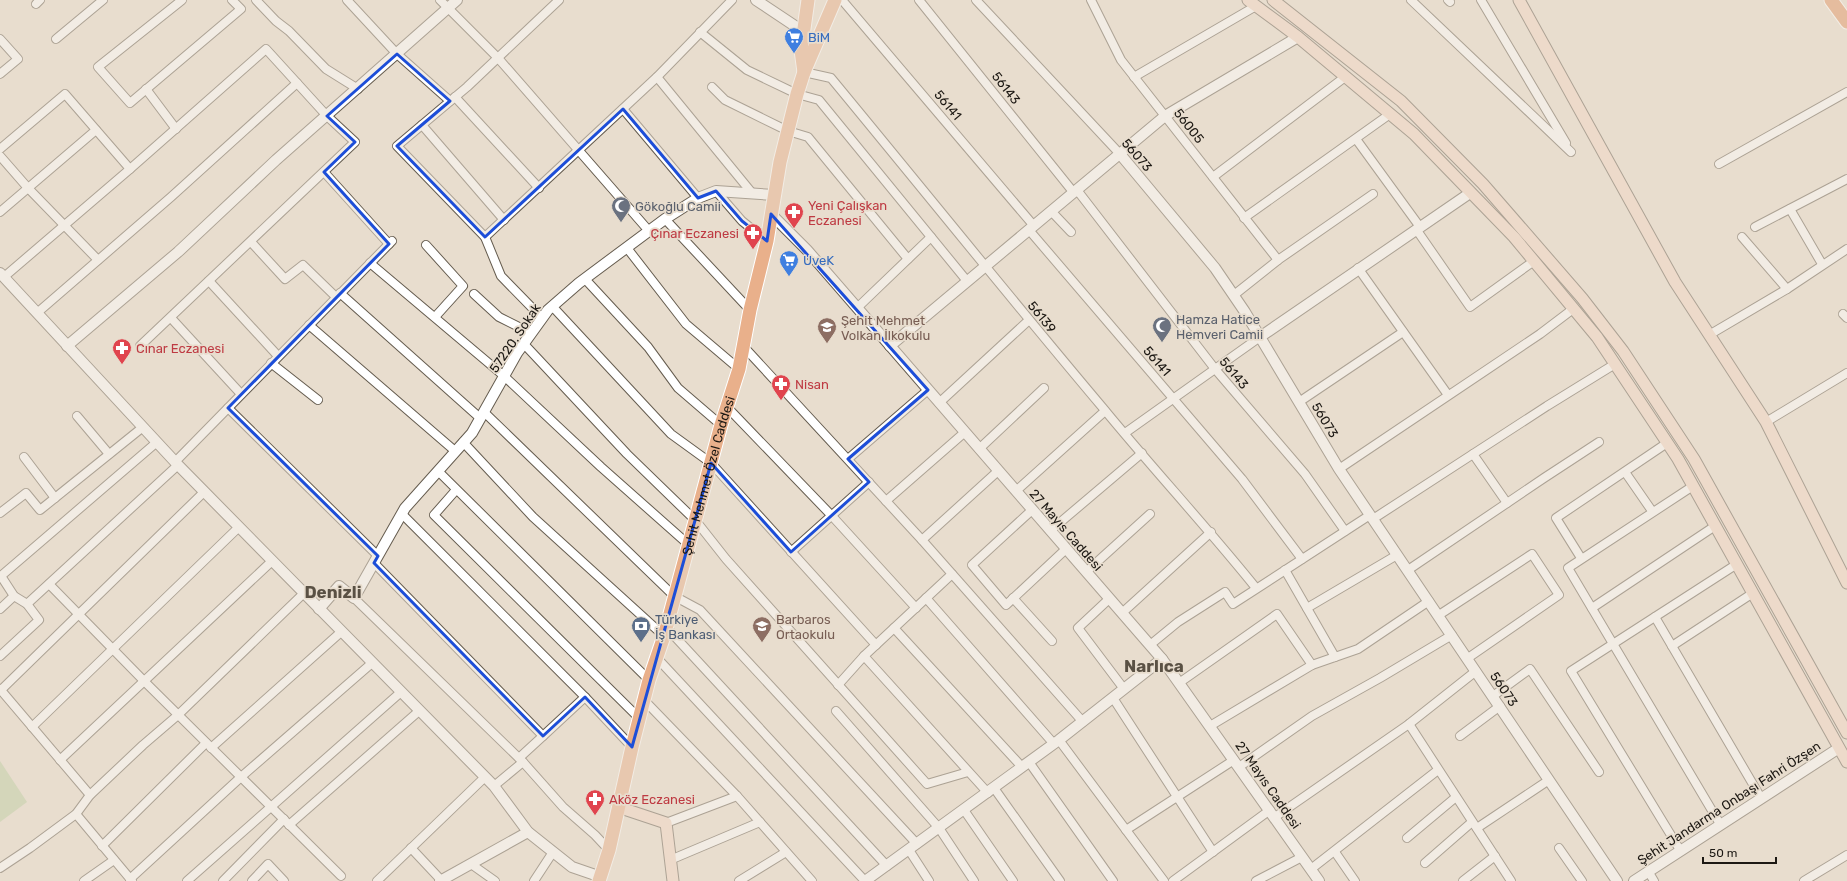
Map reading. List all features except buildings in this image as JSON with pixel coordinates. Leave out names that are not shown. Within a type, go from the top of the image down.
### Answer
[{"type":"highway","points":[[1831,0],[1847,22]]},
{"type":"highway","points":[[1841,0],[1847,11]]},
{"type":"main road","points":[[1273,0],[1401,101],[1483,184],[1582,298],[1623,351],[1694,459],[1847,734]]},
{"type":"main road","points":[[1519,0],[1675,282],[1766,422],[1847,582]]},
{"type":"main road","points":[[804,72],[801,50],[807,2]]},
{"type":"main road","points":[[807,2],[813,11],[822,13],[833,5]]},
{"type":"main road","points":[[1252,3],[1298,37],[1414,134],[1514,237],[1597,337],[1667,443],[1693,486],[1847,762]]},
{"type":"main road","name":"Şehit Mehmet Özel Caddesi","points":[[600,880],[609,850],[632,747],[649,680],[665,632],[721,425],[739,369],[750,310],[767,241],[774,195],[797,94],[804,72],[833,5]]},
{"type":"main road","points":[[618,807],[666,823],[673,881]]},
{"type":"street","points":[[56,39],[103,0]]},
{"type":"street","points":[[182,0],[98,67],[130,103],[241,9],[232,0]]},
{"type":"street","points":[[256,0],[276,21],[289,30],[326,69],[358,89]]},
{"type":"street","points":[[347,0],[397,54],[453,99],[539,188]]},
{"type":"street","points":[[440,0],[498,58],[649,231]]},
{"type":"street","points":[[67,346],[178,252],[276,160],[457,0]]},
{"type":"street","points":[[542,318],[501,276],[485,238],[397,146],[453,99],[559,0]]},
{"type":"street","points":[[485,238],[579,152],[657,77],[732,0]]},
{"type":"street","points":[[756,0],[804,32]]},
{"type":"street","name":"56141","points":[[842,0],[1242,479],[1302,559]]},
{"type":"street","name":"56143","points":[[919,0],[1075,191],[1214,369],[1305,474],[1345,531]]},
{"type":"street","name":"56073","points":[[976,0],[1120,154],[1215,268],[1260,337],[1339,469],[1439,615],[1617,881]]},
{"type":"street","name":"56005","points":[[1091,0],[1121,60],[1278,260]]},
{"type":"street","points":[[1411,0],[1571,152],[1481,0]]},
{"type":"street","points":[[1134,77],[1252,3]]},
{"type":"street","points":[[700,32],[748,70],[797,94],[819,100],[967,282]]},
{"type":"street","points":[[890,346],[1165,116],[1298,37]]},
{"type":"street","points":[[0,39],[18,59],[0,74]]},
{"type":"street","points":[[140,346],[210,282],[355,142],[327,116],[266,50],[130,170],[65,225],[2,275],[176,463],[494,786],[528,832],[572,867],[600,880]]},
{"type":"street","name":"56139","points":[[804,72],[831,78],[1029,320],[1105,411],[1211,532],[1256,588]]},
{"type":"street","points":[[657,77],[752,193]]},
{"type":"street","points":[[1213,177],[1345,77]]},
{"type":"street","points":[[37,313],[171,197],[296,83]]},
{"type":"street","points":[[712,87],[725,100],[788,131],[808,137],[908,259]]},
{"type":"street","points":[[146,89],[176,129]]},
{"type":"street","points":[[1719,164],[1847,92]]},
{"type":"street","points":[[0,149],[64,94],[130,170]]},
{"type":"street","points":[[623,109],[698,198]]},
{"type":"street","points":[[1244,218],[1390,114]]},
{"type":"street","points":[[422,125],[504,220]]},
{"type":"street","points":[[0,212],[96,130]]},
{"type":"street","points":[[1356,139],[1418,228],[1470,307],[1534,261]]},
{"type":"street","points":[[0,156],[28,188],[98,260]]},
{"type":"street","points":[[27,604],[176,463],[271,363],[390,242],[324,172]]},
{"type":"street","points":[[1755,227],[1847,179]]},
{"type":"street","points":[[716,191],[742,221],[767,241]]},
{"type":"street","name":"57220. Sokak","points":[[354,598],[402,514],[472,432],[524,344],[552,306],[585,279],[665,219],[698,198],[716,191],[774,195]]},
{"type":"street","points":[[1124,433],[1358,268],[1470,193]]},
{"type":"street","points":[[1234,295],[1278,260],[1373,194]]},
{"type":"street","points":[[1790,208],[1822,264]]},
{"type":"street","points":[[1051,211],[1071,232]]},
{"type":"street","name":"27 Mayıs Caddesi","points":[[771,214],[807,250],[1162,659],[1319,881]]},
{"type":"street","points":[[665,219],[750,310]]},
{"type":"street","points":[[857,308],[931,237]]},
{"type":"street","points":[[1742,237],[1787,289]]},
{"type":"street","points":[[251,242],[285,279],[303,265],[482,415],[674,596],[700,610],[913,847],[929,881]]},
{"type":"street","points":[[426,245],[463,286],[435,318]]},
{"type":"street","points":[[627,248],[686,324],[739,369]]},
{"type":"street","points":[[1709,335],[1787,289],[1822,264],[1847,249]]},
{"type":"street","points":[[370,263],[504,376],[601,467],[689,546]]},
{"type":"street","points":[[1358,268],[1448,395]]},
{"type":"street","points":[[585,279],[648,347],[678,388],[721,425]]},
{"type":"street","points":[[210,282],[278,356]]},
{"type":"street","points":[[474,294],[499,317],[531,334]]},
{"type":"street","points":[[552,306],[671,434],[711,463],[876,645]]},
{"type":"street","points":[[1339,469],[1540,334],[1573,309]]},
{"type":"street","points":[[171,318],[241,394]]},
{"type":"street","points":[[939,403],[1029,320]]},
{"type":"street","points":[[309,325],[455,451]]},
{"type":"street","points":[[1299,402],[1403,332]]},
{"type":"street","points":[[524,344],[627,454],[696,521],[726,559],[927,784],[968,772]]},
{"type":"street","points":[[744,347],[886,500],[1083,722]]},
{"type":"street","points":[[271,363],[318,400]]},
{"type":"street","points":[[1150,645],[1178,622],[1225,592],[1233,604],[1345,531],[1372,517],[1615,364]]},
{"type":"street","points":[[1766,422],[1847,373]]},
{"type":"street","points":[[979,449],[1044,388]]},
{"type":"street","points":[[848,459],[928,390]]},
{"type":"street","points":[[727,407],[832,516],[916,608]]},
{"type":"street","points":[[228,408],[376,559],[543,736]]},
{"type":"street","points":[[1016,491],[1105,411]]},
{"type":"street","points":[[78,416],[109,454]]},
{"type":"street","points":[[0,513],[26,493],[40,510],[143,427]]},
{"type":"street","points":[[886,500],[965,432]]},
{"type":"street","points":[[0,656],[39,620],[27,604],[14,596],[1,576],[157,442]]},
{"type":"street","points":[[463,442],[533,517],[665,632],[887,866]]},
{"type":"street","points":[[1408,570],[1599,442]]},
{"type":"street","points":[[1581,558],[1556,518],[1667,443]]},
{"type":"street","points":[[1050,531],[1142,453]]},
{"type":"street","points":[[1473,454],[1507,503]]},
{"type":"street","points":[[24,457],[55,498]]},
{"type":"street","points":[[922,540],[998,470]]},
{"type":"street","points":[[438,471],[649,680]]},
{"type":"street","points":[[1625,472],[1652,512]]},
{"type":"street","points":[[791,552],[869,482]]},
{"type":"street","points":[[1693,486],[1581,558],[1568,568],[1720,824]]},
{"type":"street","points":[[456,490],[434,515],[590,672],[640,718]]},
{"type":"street","points":[[90,795],[0,690],[204,492]]},
{"type":"street","points":[[1032,510],[972,566],[1006,605],[1066,549]]},
{"type":"street","points":[[402,514],[585,697],[632,747]]},
{"type":"street","points":[[1086,572],[1150,514]]},
{"type":"street","points":[[1592,608],[1715,526]]},
{"type":"street","points":[[32,727],[239,527]]},
{"type":"street","points":[[1122,613],[1211,532]]},
{"type":"street","points":[[1439,615],[1532,554],[1559,595],[1468,658]]},
{"type":"street","points":[[1307,608],[1397,555]]},
{"type":"street","points":[[60,760],[145,682],[272,561]]},
{"type":"street","points":[[1680,850],[1571,671],[1737,564]]},
{"type":"street","points":[[1284,570],[1335,657]]},
{"type":"street","points":[[838,686],[864,656],[952,574]]},
{"type":"street","points":[[49,584],[113,650],[341,876]]},
{"type":"street","points":[[319,609],[339,586],[354,598],[521,760],[563,807],[595,835],[609,850]]},
{"type":"street","points":[[0,868],[76,814],[90,795],[142,745],[178,715],[304,593]]},
{"type":"street","points":[[1672,646],[1753,593]]},
{"type":"street","points":[[0,609],[14,596]]},
{"type":"street","points":[[926,598],[1056,742],[1126,830],[1164,881]]},
{"type":"street","points":[[1013,598],[1052,640]]},
{"type":"street","points":[[1109,599],[1078,628],[1124,689]]},
{"type":"street","points":[[1210,726],[1312,665],[1358,649],[1429,601]]},
{"type":"street","points":[[1179,683],[1278,614],[1312,665]]},
{"type":"street","points":[[1655,617],[1761,798]]},
{"type":"street","points":[[894,628],[1025,765],[1114,881]]},
{"type":"street","points":[[102,846],[208,745],[341,632]]},
{"type":"street","points":[[1126,830],[1177,797],[1236,763],[1312,716],[1452,635]]},
{"type":"street","points":[[864,656],[968,772],[991,790],[1060,881]]},
{"type":"street","points":[[657,658],[868,880],[1083,722],[1162,659]]},
{"type":"street","points":[[76,814],[131,880],[241,777],[372,663]]},
{"type":"street","points":[[1492,696],[1530,669],[1599,772]]},
{"type":"street","points":[[1174,881],[1213,852],[1409,724],[1476,671]]},
{"type":"street","points":[[187,881],[270,806],[401,692]]},
{"type":"street","points":[[494,786],[543,736],[585,697]]},
{"type":"street","points":[[1113,698],[1213,852]]},
{"type":"street","points":[[644,700],[737,796],[812,881]]},
{"type":"street","points":[[1460,736],[1500,706]]},
{"type":"street","points":[[224,881],[286,822],[419,711]]},
{"type":"street","points":[[836,711],[939,828],[974,881]]},
{"type":"street","points":[[1409,724],[1511,881]]},
{"type":"street","name":"Şehit Jandarma Onbaşı Fahri Özşen","points":[[1634,881],[1648,870],[1839,748]]},
{"type":"street","points":[[1311,869],[1335,852],[1438,770]]},
{"type":"street","points":[[377,881],[485,777]]},
{"type":"street","points":[[1425,863],[1474,825],[1549,780]]},
{"type":"street","points":[[666,823],[737,796]]},
{"type":"street","points":[[1407,838],[1456,798]]},
{"type":"street","points":[[964,810],[1013,881]]},
{"type":"street","points":[[670,860],[760,822]]},
{"type":"street","points":[[411,848],[441,880],[528,832]]},
{"type":"street","points":[[1559,848],[1582,881]]},
{"type":"street","points":[[534,881],[553,852]]},
{"type":"street","points":[[739,881],[786,852]]},
{"type":"street","points":[[1335,852],[1355,881]]},
{"type":"street","points":[[1804,881],[1847,855]]},
{"type":"street","points":[[1463,881],[1495,856]]},
{"type":"street","points":[[1256,881],[1302,857]]},
{"type":"street","points":[[84,881],[114,860]]},
{"type":"street","points":[[252,881],[268,864],[284,881]]},
{"type":"street","points":[[471,864],[495,881]]},
{"type":"street","points":[[1648,870],[1654,881]]},
{"type":"highlighted area","points":[[397,54],[450,101],[397,146],[485,237],[623,109],[698,198],[716,191],[742,221],[767,241],[771,214],[928,390],[848,459],[869,482],[791,552],[711,463],[632,747],[585,697],[543,736],[374,563],[378,556],[228,408],[389,244],[324,172],[355,142],[327,116]]},
{"type":"green space","points":[[0,761],[27,802],[0,822]]},
{"type":"place","name":"BiM","points":[[794,54]]},
{"type":"place","name":"Gökoğlu Camii","points":[[621,223]]},
{"type":"place","name":"Yeni Çalışkan Eczanesi","points":[[794,229]]},
{"type":"place","name":"Çınar Eczanesi","points":[[753,250]]},
{"type":"place","name":"UveK","points":[[789,277]]},
{"type":"place","name":"Hamza Hatice Hemveri Camii","points":[[1162,343]]},
{"type":"place","name":"Şehit Mehmet Volkan İlkokulu","points":[[827,344]]},
{"type":"place","name":"Cınar Eczanesi","points":[[122,365]]},
{"type":"place","name":"Nisan","points":[[781,401]]},
{"type":"place","name":"Türkiye İş Bankası","points":[[641,643]]},
{"type":"place","name":"Barbaros Ortaokulu","points":[[762,643]]},
{"type":"place","name":"Aköz Eczanesi","points":[[595,816]]},
{"type":"district","name":"Denizli","points":[[333,592]]},
{"type":"district","name":"Narlıca","points":[[1154,666]]}]
